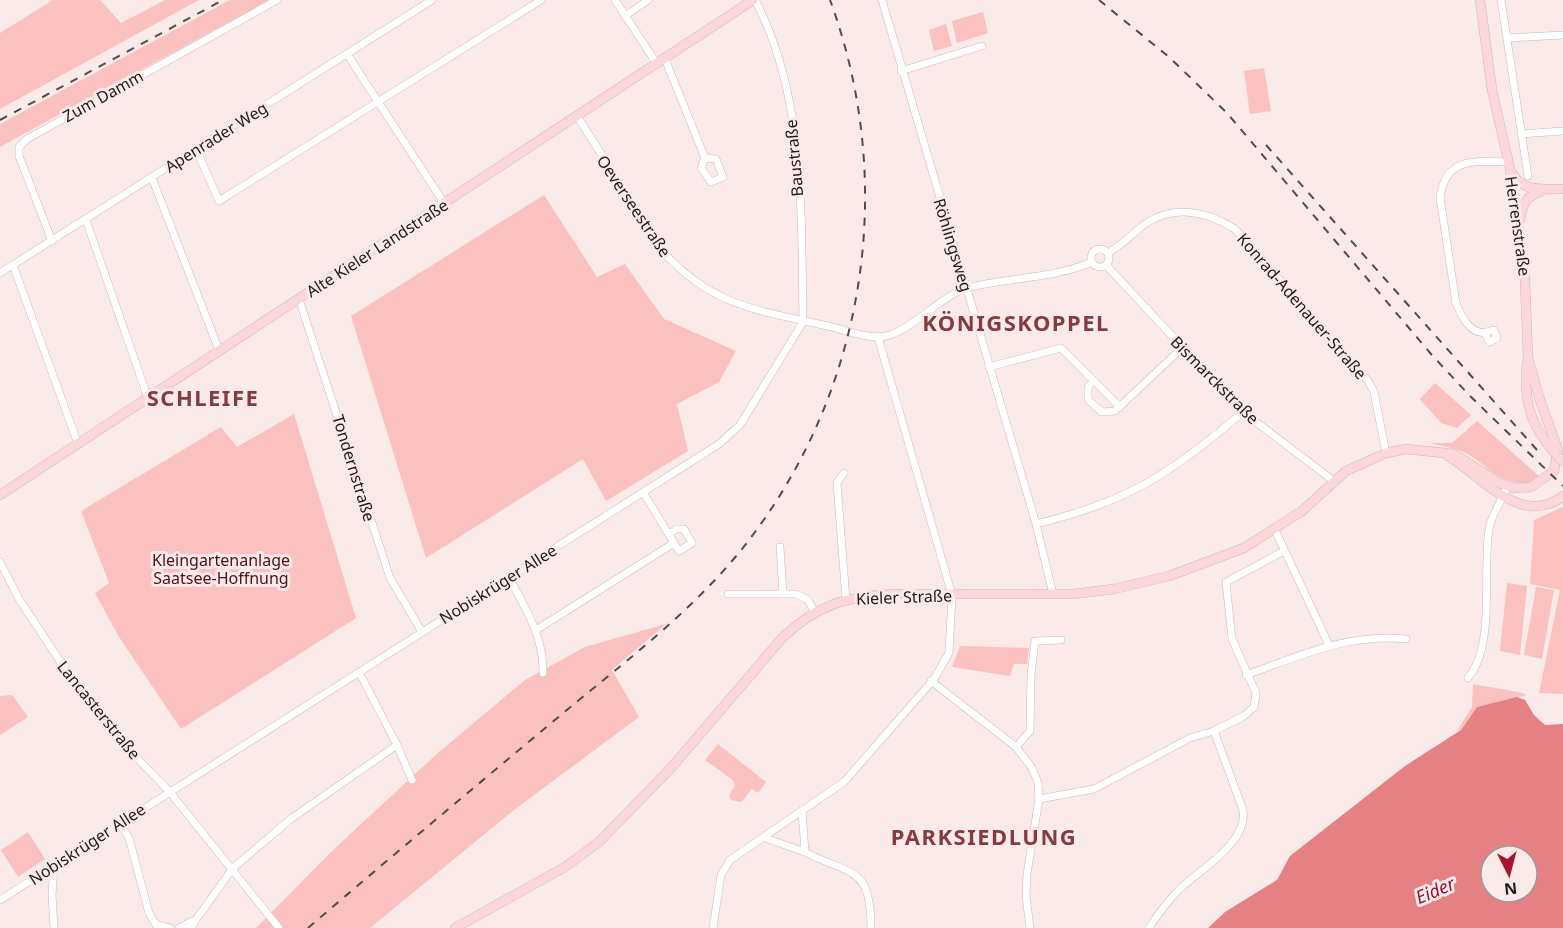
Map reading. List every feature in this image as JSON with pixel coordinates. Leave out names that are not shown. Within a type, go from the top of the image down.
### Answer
[{"type":"main road","name":"Alte Kieler Landstraße","points":[[0,495],[754,0]]},
{"type":"main road","name":"Herrenstraße","points":[[1480,0],[1492,90],[1509,166],[1519,232],[1525,280],[1528,358],[1540,400],[1556,439]]},
{"type":"main road","points":[[1509,166],[1521,185],[1563,189]]},
{"type":"main road","points":[[1519,232],[1525,201],[1531,195],[1551,189]]},
{"type":"main road","points":[[1528,358],[1525,380],[1530,414],[1538,433],[1559,450],[1563,462]]},
{"type":"main road","points":[[1507,486],[1531,488],[1554,471],[1558,455],[1556,439]]},
{"type":"main road","name":"Kieler Straße","points":[[455,928],[565,867],[598,842],[671,768],[783,637],[814,611],[846,600],[894,594],[1094,592],[1169,576],[1228,555],[1275,530],[1354,467],[1386,453],[1408,448],[1465,458],[1507,486]]},
{"type":"main road","name":"Kieler Straße","points":[[1441,452],[1468,469],[1503,497]]},
{"type":"main road","points":[[1503,497],[1518,504],[1538,506],[1551,503],[1563,496]]},
{"type":"street","name":"Zum Damm","points":[[52,241],[19,156],[19,147],[27,139],[277,0]]},
{"type":"street","name":"Apenrader Weg","points":[[0,273],[432,0]]},
{"type":"street","points":[[196,149],[219,201],[541,0]]},
{"type":"street","points":[[615,0],[661,61],[705,158]]},
{"type":"street","points":[[625,16],[648,0]]},
{"type":"street","name":"Baustraße","points":[[754,0],[765,18],[780,68],[795,144],[803,322]]},
{"type":"street","name":"Röhlingsweg","points":[[882,0],[1036,524],[1053,594]]},
{"type":"street","name":"Herrenstraße","points":[[1501,0],[1528,176]]},
{"type":"street","points":[[1508,38],[1563,35]]},
{"type":"street","points":[[901,71],[982,46]]},
{"type":"street","points":[[347,54],[444,203]]},
{"type":"street","name":"Oeverseestraße","points":[[577,116],[645,226],[681,272],[705,290],[727,300],[803,322]]},
{"type":"street","points":[[1521,134],[1563,131]]},
{"type":"street","points":[[1485,333],[1471,328],[1460,315],[1456,303],[1440,198],[1442,183],[1455,167],[1467,164],[1509,166]]},
{"type":"street","points":[[152,178],[219,350]]},
{"type":"street","name":"Konrad-Adenauer-Straße","points":[[1108,253],[1147,223],[1176,212],[1196,212],[1210,216],[1235,229],[1368,381],[1374,392],[1386,453]]},
{"type":"street","points":[[86,220],[148,398]]},
{"type":"street","points":[[1101,249],[1108,253],[1109,261],[1106,265],[1097,267],[1092,262],[1092,254],[1096,250],[1101,249]]},
{"type":"street","points":[[803,322],[810,321],[878,337],[899,331],[966,288],[1055,274],[1092,262]]},
{"type":"street","points":[[13,265],[78,444]]},
{"type":"street","name":"Bismarckstraße","points":[[1106,265],[1243,412],[1335,482]]},
{"type":"street","name":"Tondernstraße","points":[[299,299],[390,578],[422,632]]},
{"type":"street","name":"Nobiskrüger Allee","points":[[0,900],[729,437],[740,425],[803,322]]},
{"type":"street","points":[[713,928],[723,869],[729,860],[765,838],[844,782],[932,681],[949,652],[951,595],[878,337]]},
{"type":"street","points":[[989,367],[1061,348],[1120,407]]},
{"type":"street","points":[[1094,381],[1086,392],[1092,406],[1109,413],[1120,407],[1182,348]]},
{"type":"street","points":[[1036,524],[1088,510],[1138,489],[1176,467],[1243,412]]},
{"type":"street","name":"Herrenstraße","points":[[1556,439],[1559,450]]},
{"type":"street","points":[[844,473],[837,483],[846,600]]},
{"type":"street","points":[[1467,678],[1476,668],[1482,647],[1489,529],[1507,486]]},
{"type":"street","points":[[643,492],[679,551],[692,543],[684,529],[669,534]]},
{"type":"street","points":[[1275,530],[1329,645]]},
{"type":"street","points":[[536,630],[674,543]]},
{"type":"street","points":[[780,547],[783,594]]},
{"type":"street","points":[[1039,799],[1094,789],[1190,738],[1214,731],[1244,717],[1254,707],[1256,693],[1246,675],[1232,639],[1226,582],[1284,551]]},
{"type":"street","name":"Lancasterstraße","points":[[0,562],[19,599],[79,690],[127,748],[169,791],[279,928]]},
{"type":"street","points":[[509,577],[536,630],[544,658],[543,673]]},
{"type":"street","points":[[728,594],[802,596],[814,611]]},
{"type":"street","points":[[1246,675],[1329,645],[1365,638],[1406,639]]},
{"type":"street","points":[[1016,747],[1030,731],[1031,675],[1035,641],[1061,640]]},
{"type":"street","points":[[359,672],[397,745],[412,780]]},
{"type":"street","points":[[932,681],[1016,747],[1032,768],[1038,783],[1039,799],[1027,874],[1026,896],[1030,928]]},
{"type":"street","points":[[1149,928],[1179,889],[1231,844],[1244,821],[1243,810],[1214,731]]},
{"type":"street","points":[[179,928],[191,925],[233,868],[292,818],[397,745]]},
{"type":"street","points":[[802,811],[805,852]]},
{"type":"street","points":[[120,823],[129,838],[149,913],[158,927],[170,928]]},
{"type":"street","points":[[765,838],[855,873],[867,892],[871,928]]},
{"type":"street","points":[[54,866],[52,895],[54,928]]},
{"type":"green space","points":[[53,0],[100,0],[121,23],[165,0],[199,0],[0,109],[0,33]]},
{"type":"green space","points":[[230,0],[269,0],[0,147],[0,124]]},
{"type":"green space","points":[[983,12],[988,33],[957,43],[952,21]]},
{"type":"green space","points":[[946,24],[952,46],[934,51],[929,30]]},
{"type":"green space","points":[[1264,68],[1271,111],[1250,114],[1244,71]]},
{"type":"green space","points":[[544,195],[597,277],[625,264],[664,319],[736,351],[719,382],[677,404],[688,451],[606,501],[583,459],[426,558],[351,316]]},
{"type":"green space","points":[[1435,383],[1471,415],[1457,428],[1441,423],[1420,399]]},
{"type":"green space","name":"Kleingartenanlage Saatsee-Hoffnung","points":[[294,414],[356,618],[181,729],[119,637],[95,593],[109,583],[81,511],[221,427],[237,447]]},
{"type":"green space","points":[[1477,421],[1540,477],[1531,484],[1504,479],[1464,453],[1429,443],[1452,443]]},
{"type":"green space","points":[[1563,507],[1563,694],[1539,693],[1560,590],[1530,584],[1534,520]]},
{"type":"green space","points":[[1507,583],[1527,586],[1520,655],[1500,651]]},
{"type":"green space","points":[[1536,587],[1554,590],[1542,659],[1524,655]]},
{"type":"green space","points":[[666,624],[612,670],[639,717],[514,810],[370,928],[256,928],[334,849],[439,752],[525,680],[585,647]]},
{"type":"green space","points":[[960,646],[1029,648],[1027,664],[1014,664],[1010,676],[952,667]]},
{"type":"green space","points":[[1473,684],[1527,695],[1477,707],[1461,730],[1457,731],[1472,707]]},
{"type":"green space","points":[[12,695],[28,717],[0,735],[0,696]]},
{"type":"green space","points":[[718,744],[766,782],[758,793],[752,789],[741,802],[731,800],[729,795],[735,786],[733,780],[705,760]]},
{"type":"green space","points":[[28,832],[45,859],[18,877],[1,850]]},
{"type":"water","name":"Eider","points":[[1517,697],[1525,700],[1534,715],[1545,725],[1563,724],[1563,928],[1208,928],[1225,912],[1277,880],[1290,856],[1405,766],[1461,730],[1477,707]]},
{"type":"railway","points":[[0,120],[223,0]]},
{"type":"railway","points":[[308,928],[684,611],[729,565],[749,540],[789,480],[821,416],[844,349],[859,280],[865,210],[862,140],[851,69],[830,0]]},
{"type":"railway","points":[[1099,0],[1169,57],[1227,113],[1431,354],[1470,396],[1563,486]]},
{"type":"railway","points":[[1266,145],[1537,450]]},
{"type":"district","name":"KÖNIGSKOPPEL","points":[[1016,322]]},
{"type":"district","name":"SCHLEIFE","points":[[203,397]]},
{"type":"district","name":"PARKSIEDLUNG","points":[[984,836]]}]
